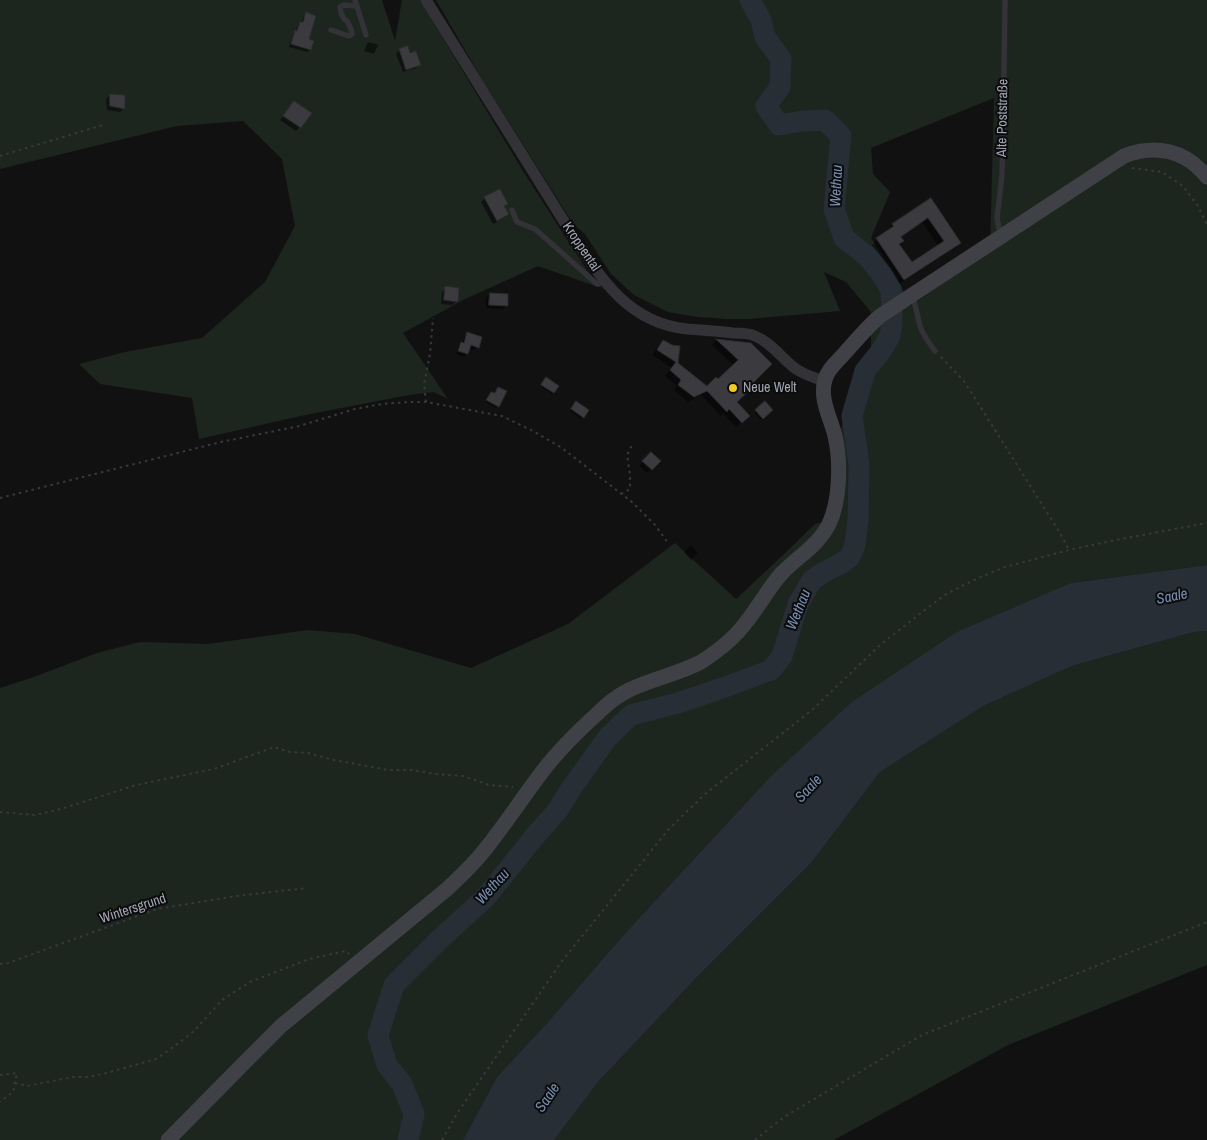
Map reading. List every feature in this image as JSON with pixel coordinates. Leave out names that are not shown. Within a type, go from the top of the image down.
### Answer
[{"type":"main road","points":[[168,1140],[281,1026],[468,869],[488,846],[543,771],[599,711],[618,696],[637,686],[686,669],[712,655],[725,645],[747,622],[772,584],[812,548],[830,523],[833,514],[838,474],[838,453],[823,393],[824,381],[832,367],[868,327],[880,316],[1124,156],[1142,150],[1170,152],[1187,158],[1207,177]]},
{"type":"street","name":"Kroppental","points":[[426,0],[592,266],[614,293],[628,306],[668,325],[755,336],[766,342],[796,369],[824,381]]},
{"type":"lane","name":"Alte Poststraße","points":[[1003,235],[997,218],[1002,175],[1005,0]]},
{"type":"lane","points":[[331,30],[349,36],[352,34],[347,21],[341,13],[340,7],[356,3],[366,35]]},
{"type":"lane","points":[[512,210],[517,222],[535,229],[597,284],[604,282]]},
{"type":"lane","points":[[908,298],[915,304],[920,325],[926,339],[935,351]]},
{"type":"path","points":[[0,156],[106,124]]},
{"type":"path","points":[[1110,165],[1162,172],[1183,186],[1198,206],[1207,225]]},
{"type":"path","points":[[426,402],[424,384],[430,354],[433,318]]},
{"type":"path","points":[[935,351],[963,380],[1069,550]]},
{"type":"path","points":[[0,498],[221,442],[300,426],[355,409],[382,404],[426,402],[502,416],[533,431],[562,448],[632,502],[655,525],[668,543]]},
{"type":"path","points":[[621,494],[630,489],[630,475],[626,454],[633,443]]},
{"type":"path","points":[[442,1140],[458,1112],[562,960],[668,830],[705,794],[812,710],[880,646],[948,593],[976,579],[1005,568],[1069,550],[1207,523]]},
{"type":"path","points":[[0,812],[35,815],[61,809],[136,785],[214,769],[274,747],[290,752],[308,753],[388,770],[412,770],[463,776],[489,785],[524,787],[529,790]]},
{"type":"path","name":"Wintersgrund","points":[[0,964],[8,963],[157,909],[236,896],[307,888]]},
{"type":"path","points":[[755,1140],[784,1117],[922,1035],[1207,922]]},
{"type":"path","points":[[15,1083],[27,1086],[73,1077],[88,1077],[156,1059],[194,1031],[222,1000],[250,982],[309,959],[346,951]]},
{"type":"path","points":[[0,1076],[17,1073],[13,1092],[0,1102]]},
{"type":"path","points":[[0,1098],[5,1098]]},
{"type":"shaded area","points":[[0,0],[382,0],[395,41],[402,0],[420,0],[523,171],[564,235],[599,286],[607,290],[538,266],[463,300],[403,333],[448,399],[434,392],[409,395],[305,415],[199,439],[192,398],[100,384],[79,364],[125,352],[202,338],[265,282],[295,226],[282,159],[243,121],[177,126],[0,169]]},
{"type":"shaded area","points":[[436,0],[1207,0],[1207,565],[1071,583],[770,777],[628,930],[497,1077],[463,1140],[0,1140],[0,688],[97,653],[140,642],[208,644],[308,630],[355,634],[471,668],[568,624],[675,543],[736,599],[815,524],[836,519],[844,447],[841,429],[856,380],[871,346],[871,312],[846,282],[824,272],[840,311],[748,319],[697,317],[668,312],[634,295],[611,274],[585,234],[574,225],[483,81]],"holes":[[[994,98],[990,252],[910,306],[896,275],[871,238],[890,192],[873,174],[871,148]]]},
{"type":"shaded area","points":[[1207,631],[1207,965],[1008,1045],[834,1140],[554,1140],[599,1081],[698,976],[812,862],[880,772],[982,706],[1072,666],[1194,632]]},
{"type":"water","name":"Saale","points":[[1207,565],[1207,631],[1194,632],[1072,666],[983,706],[880,772],[812,862],[698,976],[599,1081],[554,1140],[463,1140],[497,1077],[628,930],[770,777],[852,702],[957,632],[1071,583]]},
{"type":"building","points":[[306,12],[316,16],[309,39],[314,41],[311,50],[291,44],[295,30],[297,31],[300,22],[303,22]]},
{"type":"building","points":[[408,46],[410,53],[416,51],[421,65],[406,70],[399,49]]},
{"type":"building","points":[[110,94],[125,95],[125,109],[110,106]]},
{"type":"building","points":[[294,101],[312,113],[301,128],[283,116]]},
{"type":"building","points":[[500,189],[508,204],[504,206],[509,214],[497,221],[484,197]]},
{"type":"building","points":[[931,198],[961,243],[904,280],[876,238],[894,226],[892,224]],"holes":[[[928,218],[944,241],[912,262],[899,244],[904,241],[901,237]]]},
{"type":"building","points":[[445,286],[459,288],[458,302],[444,300]]},
{"type":"building","points":[[490,293],[508,294],[508,306],[489,305]]},
{"type":"building","points":[[467,332],[482,337],[479,348],[471,345],[468,354],[458,351],[461,342],[464,343]]},
{"type":"building","points":[[716,339],[751,343],[772,364],[750,386],[752,388],[737,402],[750,416],[742,423],[729,409],[727,412],[707,391],[694,397],[678,385],[681,380],[670,370],[676,362],[657,350],[663,340],[672,345],[680,346],[678,363],[707,386],[716,377],[718,379],[738,360]]},
{"type":"building","points":[[546,377],[559,386],[554,393],[541,385]]},
{"type":"building","points":[[498,387],[507,391],[499,407],[486,400],[491,392],[495,393]]},
{"type":"building","points":[[576,401],[589,410],[584,418],[571,409]]},
{"type":"building","points":[[765,401],[773,410],[763,419],[755,410]]},
{"type":"building","points":[[651,452],[661,461],[652,470],[642,461]]},
{"type":"waterway","name":"Wethau","points":[[408,1140],[414,1114],[402,1084],[387,1065],[378,1035],[394,985],[486,897],[558,810],[608,737],[631,715],[678,703],[771,670],[782,656],[798,604],[812,580],[850,557],[855,545],[858,520],[859,464],[852,416],[865,371],[890,336],[892,323],[891,290],[868,257],[844,238],[834,209],[841,136],[825,120],[779,125],[766,106],[780,87],[781,59],[765,37],[761,20],[750,0]]},
{"type":"place","name":"Neue Welt","points":[[733,388]]}]
